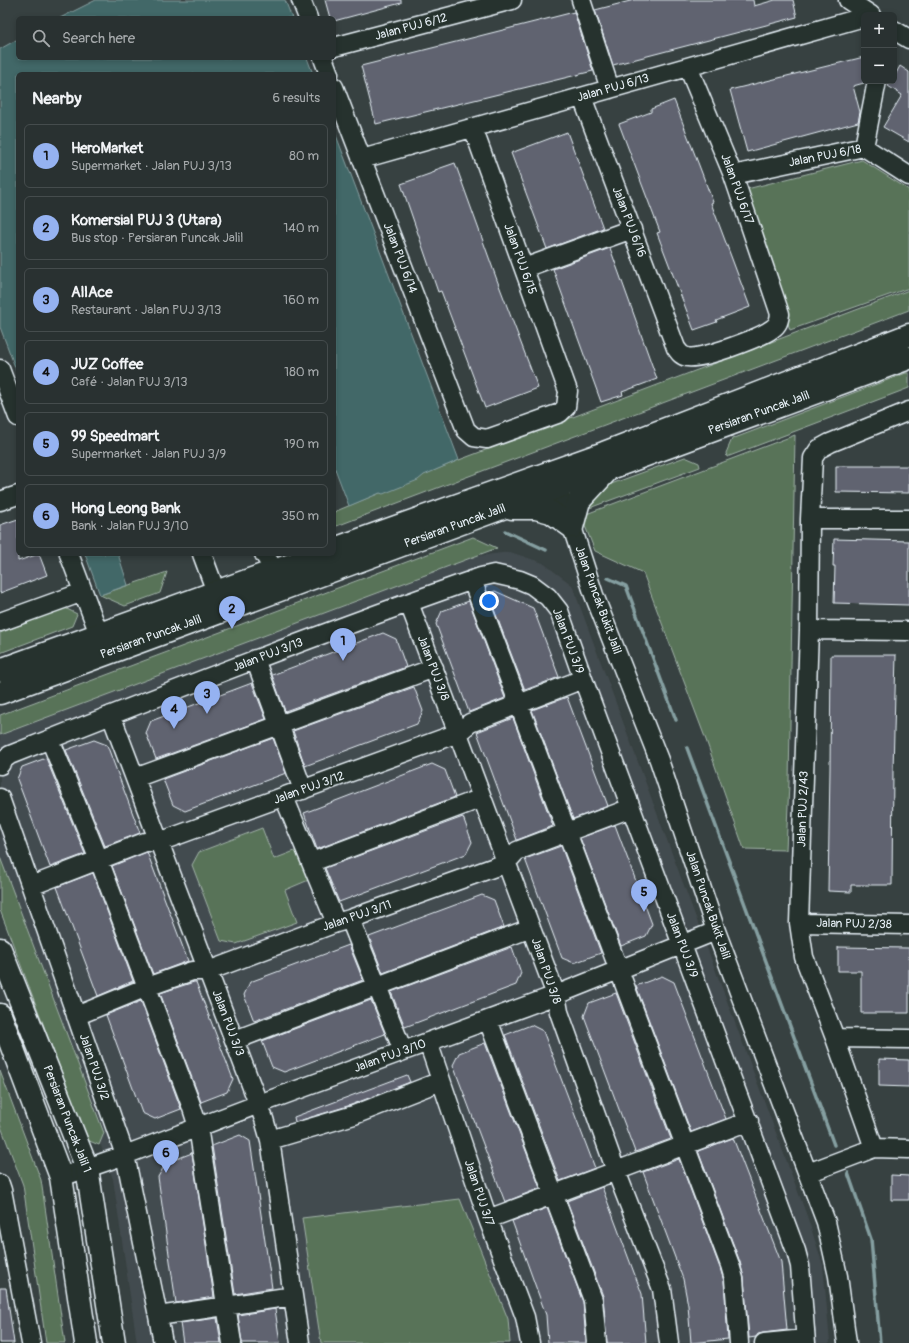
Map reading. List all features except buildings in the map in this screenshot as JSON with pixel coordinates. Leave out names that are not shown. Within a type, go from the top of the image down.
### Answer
[{"type":"main road","name":"Persiaran Puncak Jalil","points":[[0,693],[504,508],[611,450],[909,335]]},
{"type":"main road","name":"Persiaran Puncak Jalil","points":[[336,548],[554,480],[610,468],[909,358]]},
{"type":"main road","points":[[504,508],[536,508],[551,512],[572,527],[579,501],[610,468]]},
{"type":"main road","name":"Persiaran Puncak Jalil","points":[[0,670],[216,592],[269,562],[308,556]]},
{"type":"main road","name":"Persiaran Puncak Jalil 1","points":[[0,949],[87,1168],[114,1343]]},
{"type":"main road","points":[[0,1015],[61,1177],[86,1343]]},
{"type":"street","points":[[301,0],[307,16]]},
{"type":"street","points":[[581,0],[610,89]]},
{"type":"street","points":[[848,0],[866,12]]},
{"type":"street","name":"Jalan PUJ 6/12","points":[[336,46],[503,1]]},
{"type":"street","name":"Jalan PUJ 6/13","points":[[362,159],[861,18]]},
{"type":"street","points":[[897,32],[909,39]]},
{"type":"street","points":[[324,60],[328,72]]},
{"type":"street","name":"Jalan PUJ 6/17","points":[[676,348],[681,355],[688,358],[712,354],[771,330],[778,323],[780,314],[733,175],[688,67]]},
{"type":"street","points":[[864,147],[876,84]]},
{"type":"street","name":"Jalan PUJ 6/14","points":[[336,92],[466,430],[474,437],[487,438],[560,413],[566,407],[568,391]]},
{"type":"street","name":"Jalan PUJ 6/16","points":[[582,97],[676,348]]},
{"type":"street","name":"Jalan PUJ 6/15","points":[[473,128],[568,391]]},
{"type":"street","name":"Jalan PUJ 6/18","points":[[733,175],[864,147],[909,176]]},
{"type":"street","points":[[524,268],[632,229]]},
{"type":"street","points":[[0,369],[16,412]]},
{"type":"street","name":"Jalan PUJ 2/43","points":[[874,1148],[835,1038],[804,957],[799,923],[809,630],[810,519],[813,458],[819,449],[830,443],[909,411]]},
{"type":"street","name":"Jalan Puncak Bukit Jalil","points":[[554,480],[572,527],[594,595],[659,760],[716,931],[826,1222],[838,1276],[847,1343]]},
{"type":"street","points":[[0,501],[16,496]]},
{"type":"street","points":[[810,519],[909,519]]},
{"type":"street","points":[[70,556],[99,634]]},
{"type":"street","points":[[203,556],[216,592]]},
{"type":"street","name":"Jalan PUJ 3/13","points":[[5,760],[50,739],[255,659],[472,580],[494,574],[508,577]]},
{"type":"street","name":"Jalan PUJ 3/9","points":[[508,577],[532,585],[548,596],[559,611],[796,1251],[800,1266],[805,1341]]},
{"type":"street","points":[[472,580],[730,1265],[734,1279],[739,1343]]},
{"type":"street","points":[[0,622],[83,592]]},
{"type":"street","name":"Jalan PUJ 3/8","points":[[409,603],[556,995],[559,1012],[616,1171],[662,1289],[669,1343]]},
{"type":"street","points":[[809,630],[909,631]]},
{"type":"street","points":[[255,659],[303,790]]},
{"type":"street","points":[[135,778],[434,668]]},
{"type":"street","name":"Jalan PUJ 3/12","points":[[31,886],[145,842],[159,842],[458,733],[470,723],[583,679]]},
{"type":"street","name":"Jalan PUJ 3/3","points":[[111,715],[259,1104],[270,1140],[300,1343]]},
{"type":"street","points":[[50,739],[99,860],[191,1105],[198,1128],[232,1343]]},
{"type":"street","points":[[284,797],[312,862],[377,986],[403,1051]]},
{"type":"street","name":"Jalan PUJ 3/2","points":[[0,798],[125,1155],[163,1343]]},
{"type":"street","points":[[312,862],[482,798]]},
{"type":"street","name":"Jalan PUJ 3/11","points":[[76,1016],[147,987],[192,971],[208,971],[506,862],[517,851],[631,808]]},
{"type":"street","name":"Jalan PUJ 2/38","points":[[799,923],[909,925]]},
{"type":"street","points":[[235,1040],[531,928]]},
{"type":"street","name":"Jalan PUJ 3/10","points":[[61,1177],[125,1155],[556,995],[716,931]]},
{"type":"street","points":[[488,1020],[593,1300],[597,1343]]},
{"type":"street","points":[[835,1038],[909,1039]]},
{"type":"street","name":"Jalan PUJ 3/7","points":[[428,1042],[488,1218],[525,1317],[530,1343]]},
{"type":"street","points":[[270,1140],[354,1115],[441,1081]]},
{"type":"street","points":[[488,1218],[749,1122]]},
{"type":"street","points":[[808,1173],[874,1148],[909,1149]]},
{"type":"street","points":[[0,1184],[32,1343]]},
{"type":"street","points":[[158,1316],[293,1296]]},
{"type":"street","points":[[764,1343],[805,1341]]},
{"type":"shaded area","points":[[510,552],[543,563],[572,585],[807,1216],[823,1265],[830,1343],[137,1343],[113,1179],[0,866],[0,732],[462,558]]},
{"type":"green space","points":[[862,160],[909,190],[909,288],[790,330],[747,189]]},
{"type":"green space","points":[[909,290],[909,310],[336,526],[336,511],[459,460]]},
{"type":"green space","points":[[909,373],[909,388],[727,457],[726,453],[732,439]]},
{"type":"green space","points":[[795,435],[789,783],[786,850],[744,849],[706,740],[643,573],[595,551],[581,516]]},
{"type":"green space","points":[[685,457],[699,463],[700,467],[584,510],[592,491]]},
{"type":"green space","points":[[473,537],[497,548],[0,735],[0,715]]},
{"type":"green space","points":[[167,572],[160,593],[125,606],[100,595]]},
{"type":"green space","points":[[65,608],[77,614],[72,626],[0,653],[0,633]]},
{"type":"green space","points":[[262,828],[274,859],[300,849],[311,879],[285,890],[297,922],[236,944],[221,941],[192,865],[199,852]]},
{"type":"green space","points":[[0,857],[104,1133],[99,1145],[87,1140],[0,910]]},
{"type":"green space","points":[[0,1071],[41,1180],[65,1343],[46,1343],[23,1185],[0,1124]]},
{"type":"green space","points":[[460,1199],[508,1319],[510,1343],[321,1343],[302,1218]]},
{"type":"water","points":[[96,0],[285,0],[291,16],[64,16]]},
{"type":"water","points":[[16,40],[16,60],[308,60],[312,72],[16,72],[16,370],[0,327],[0,49]]},
{"type":"water","points":[[336,135],[459,460],[424,475],[418,480],[383,494],[380,493],[349,506],[336,471]]},
{"type":"water","points":[[86,556],[119,556],[128,585],[100,595]]},
{"type":"waterway","points":[[505,531],[546,550]]},
{"type":"waterway","points":[[608,578],[626,586],[676,720]]},
{"type":"waterway","points":[[687,748],[834,1145]]},
{"type":"waterway","points":[[848,1173],[871,1239],[880,1343]]},
{"type":"place","name":"Komersial PUJ 3 (Utara)","points":[[232,629]]},
{"type":"place","name":"HeroMarket","points":[[343,661]]},
{"type":"place","name":"AllAce","points":[[207,714]]},
{"type":"place","name":"JUZ Coffee","points":[[174,729]]},
{"type":"place","name":"99 Speedmart","points":[[644,912]]},
{"type":"place","name":"Hong Leong Bank","points":[[166,1173]]}]
